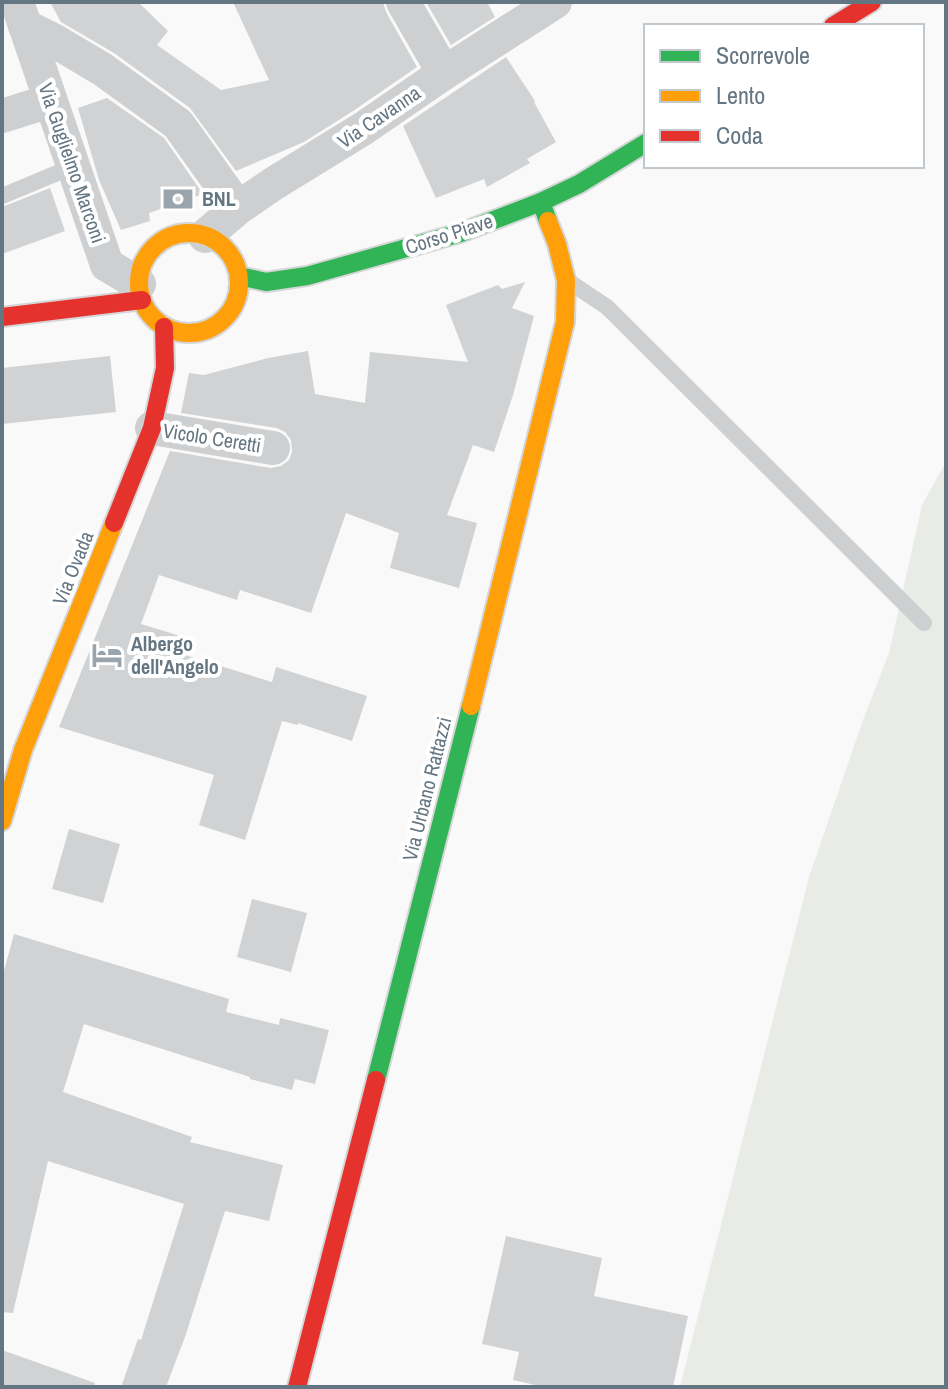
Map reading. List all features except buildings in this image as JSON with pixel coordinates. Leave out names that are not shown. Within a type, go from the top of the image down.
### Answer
[{"type":"main road","points":[[836,24],[872,2]]},
{"type":"main road","name":"Corso Piave","points":[[239,276],[266,282],[307,276],[460,233],[579,184],[644,144]]},
{"type":"main road","name":"Via Urbano Rattazzi","points":[[297,1387],[456,766],[565,322],[566,280],[557,244],[541,202]]},
{"type":"main road","points":[[190,233],[205,236],[221,245],[232,259],[239,276],[233,307],[223,320],[210,329],[195,333],[179,333],[164,327],[150,315],[140,292],[141,268],[148,254],[174,235],[190,233]]},
{"type":"main road","points":[[2,317],[57,311],[140,292]]},
{"type":"main road","name":"Via Ovada","points":[[2,821],[23,750],[152,428],[165,368],[164,327]]},
{"type":"street","points":[[403,2],[444,73]]},
{"type":"street","name":"Via Cavanna","points":[[205,236],[273,184],[555,2]]},
{"type":"street","name":"Via Guglielmo Marconi","points":[[21,14],[107,265],[140,292]]},
{"type":"street","name":"Via Guglielmo Marconi","points":[[21,14],[53,40],[102,69],[178,124],[238,208]]},
{"type":"street","points":[[2,116],[50,101]]},
{"type":"street","points":[[57,311],[92,294],[103,283],[107,265]]},
{"type":"street","name":"Vicolo Ceretti","points":[[152,428],[273,448]]},
{"type":"lane","points":[[2,196],[74,166]]},
{"type":"lane","points":[[566,280],[607,307],[924,623]]},
{"type":"shaded area","points":[[946,462],[946,1387],[680,1387],[809,877],[889,653],[922,505]]},
{"type":"traffic: fast","points":[[541,202],[579,184],[644,144]]},
{"type":"traffic: fast","points":[[239,276],[266,282],[307,276],[460,233],[541,202],[548,221]]},
{"type":"traffic: fast","points":[[376,1080],[471,706]]},
{"type":"traffic: slow","points":[[471,706],[565,322],[566,280],[548,221]]},
{"type":"traffic: slow","points":[[189,233],[208,237],[224,248],[235,264],[239,283],[235,302],[224,318],[208,329],[189,333],[170,329],[154,318],[143,302],[139,283],[143,264],[154,248],[170,237],[189,233]]},
{"type":"traffic: slow","points":[[2,821],[23,750],[114,523]]},
{"type":"traffic: jam","points":[[836,24],[872,2]]},
{"type":"traffic: jam","points":[[2,317],[142,300]]},
{"type":"traffic: jam","points":[[114,523],[152,428],[165,368],[164,327]]},
{"type":"traffic: jam","points":[[297,1387],[376,1080]]},
{"type":"place","name":"BNL","points":[[178,199]]},
{"type":"place","name":"Albergo dell'Angelo","points":[[107,655]]}]
